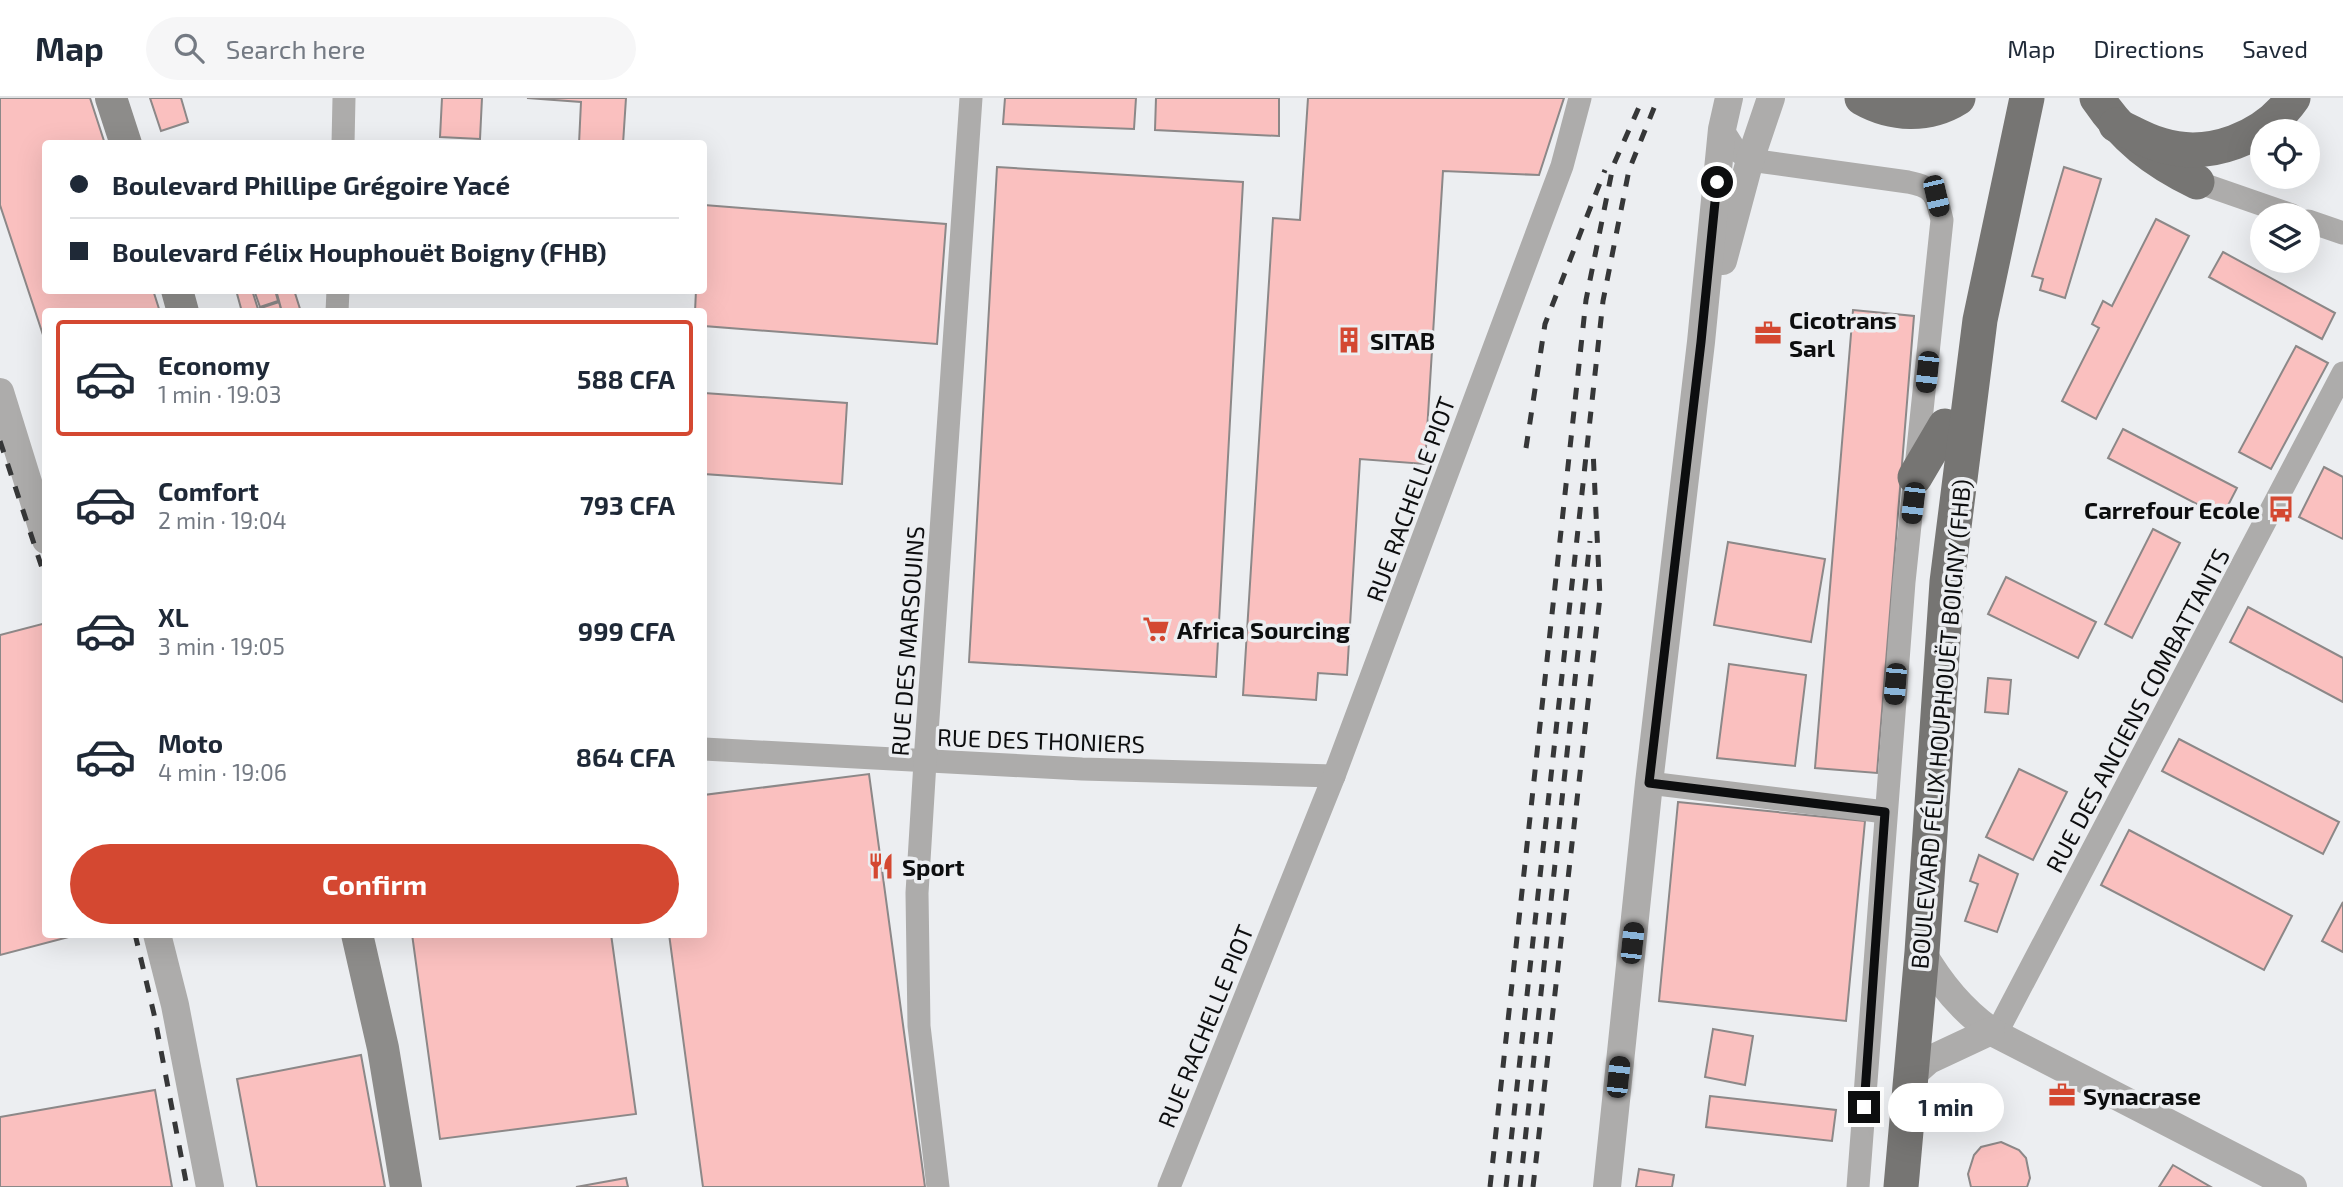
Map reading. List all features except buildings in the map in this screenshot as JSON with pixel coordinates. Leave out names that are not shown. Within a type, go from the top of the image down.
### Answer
[{"type":"main road","points":[[111,98],[126,140]]},
{"type":"main road","points":[[1862,98],[1896,112],[1927,111],[1958,98]]},
{"type":"main road","name":"BOULEVARD FÉLIX HOUPHOUËT BOIGNY (FHB)","points":[[1881,1187],[1926,584],[1958,319],[2006,98]]},
{"type":"main road","name":"BOULEVARD FÉLIX HOUPHOUËT BOIGNY (FHB)","points":[[1901,1187],[1922,952],[1947,582],[1980,320],[2027,98]]},
{"type":"main road","points":[[2106,112],[2161,145],[2193,149],[2217,147],[2246,138],[2271,124],[2293,98]]},
{"type":"main road","points":[[2106,112],[2166,167],[2197,182]]},
{"type":"main road","points":[[1915,477],[1945,426]]},
{"type":"main road","points":[[358,938],[383,1048],[406,1187]]},
{"type":"street","points":[[342,140],[344,98]]},
{"type":"street","name":"RUE DES MARSOUINS","points":[[937,1187],[919,1026],[918,892],[971,98]]},
{"type":"street","name":"RUE RACHELLE PIOT","points":[[1169,1187],[1334,776],[1562,166],[1580,98]]},
{"type":"street","points":[[1607,1187],[1649,783],[1701,342],[1722,129],[1729,98]]},
{"type":"street","points":[[1701,342],[1750,160],[1771,98]]},
{"type":"street","points":[[1722,129],[1734,148],[1750,160]]},
{"type":"street","name":"BOULEVARD FÉLIX HOUPHOUËT BOIGNY (FHB)","points":[[1750,160],[1918,183],[1936,196],[1942,220],[1904,582],[1858,1187]]},
{"type":"street","points":[[2197,182],[2257,203]]},
{"type":"street","points":[[2320,225],[2343,233]]},
{"type":"street","name":"RUE DES ANCIENS COMBATTANTS","points":[[1994,1033],[2343,373]]},
{"type":"street","points":[[0,392],[42,527]]},
{"type":"street","name":"RUE DES THONIERS","points":[[707,749],[925,762],[1334,776]]},
{"type":"street","points":[[1649,783],[1885,812]]},
{"type":"street","points":[[158,938],[175,1005],[210,1187]]},
{"type":"street","points":[[1922,952],[1937,978],[1955,999],[1994,1033],[2293,1187]]},
{"type":"street","points":[[1912,1074],[1930,1060],[1994,1033]]},
{"type":"railway","points":[[1490,1187],[1586,300],[1613,166],[1643,98]]},
{"type":"railway","points":[[1506,1187],[1603,301],[1629,170],[1658,98]]},
{"type":"railway","points":[[1526,448],[1545,324],[1605,170]]},
{"type":"railway","points":[[0,441],[42,568]]},
{"type":"railway","points":[[1533,1187],[1600,597],[1593,450]]},
{"type":"railway","points":[[1520,1187],[1590,541]]},
{"type":"railway","points":[[136,938],[154,1014],[187,1187]]},
{"type":"place","name":"Cicotrans Sarl","points":[[1768,333]]},
{"type":"place","name":"SITAB","points":[[1349,340]]},
{"type":"place","name":"Carrefour Ecole","points":[[2281,509]]},
{"type":"place","name":"Africa Sourcing","points":[[1156,629]]},
{"type":"place","name":"Sport","points":[[881,866]]},
{"type":"place","name":"Synacrase","points":[[2062,1095]]},
{"type":"route","points":[[1717,182],[1649,783],[1885,812],[1864,1107]]}]
